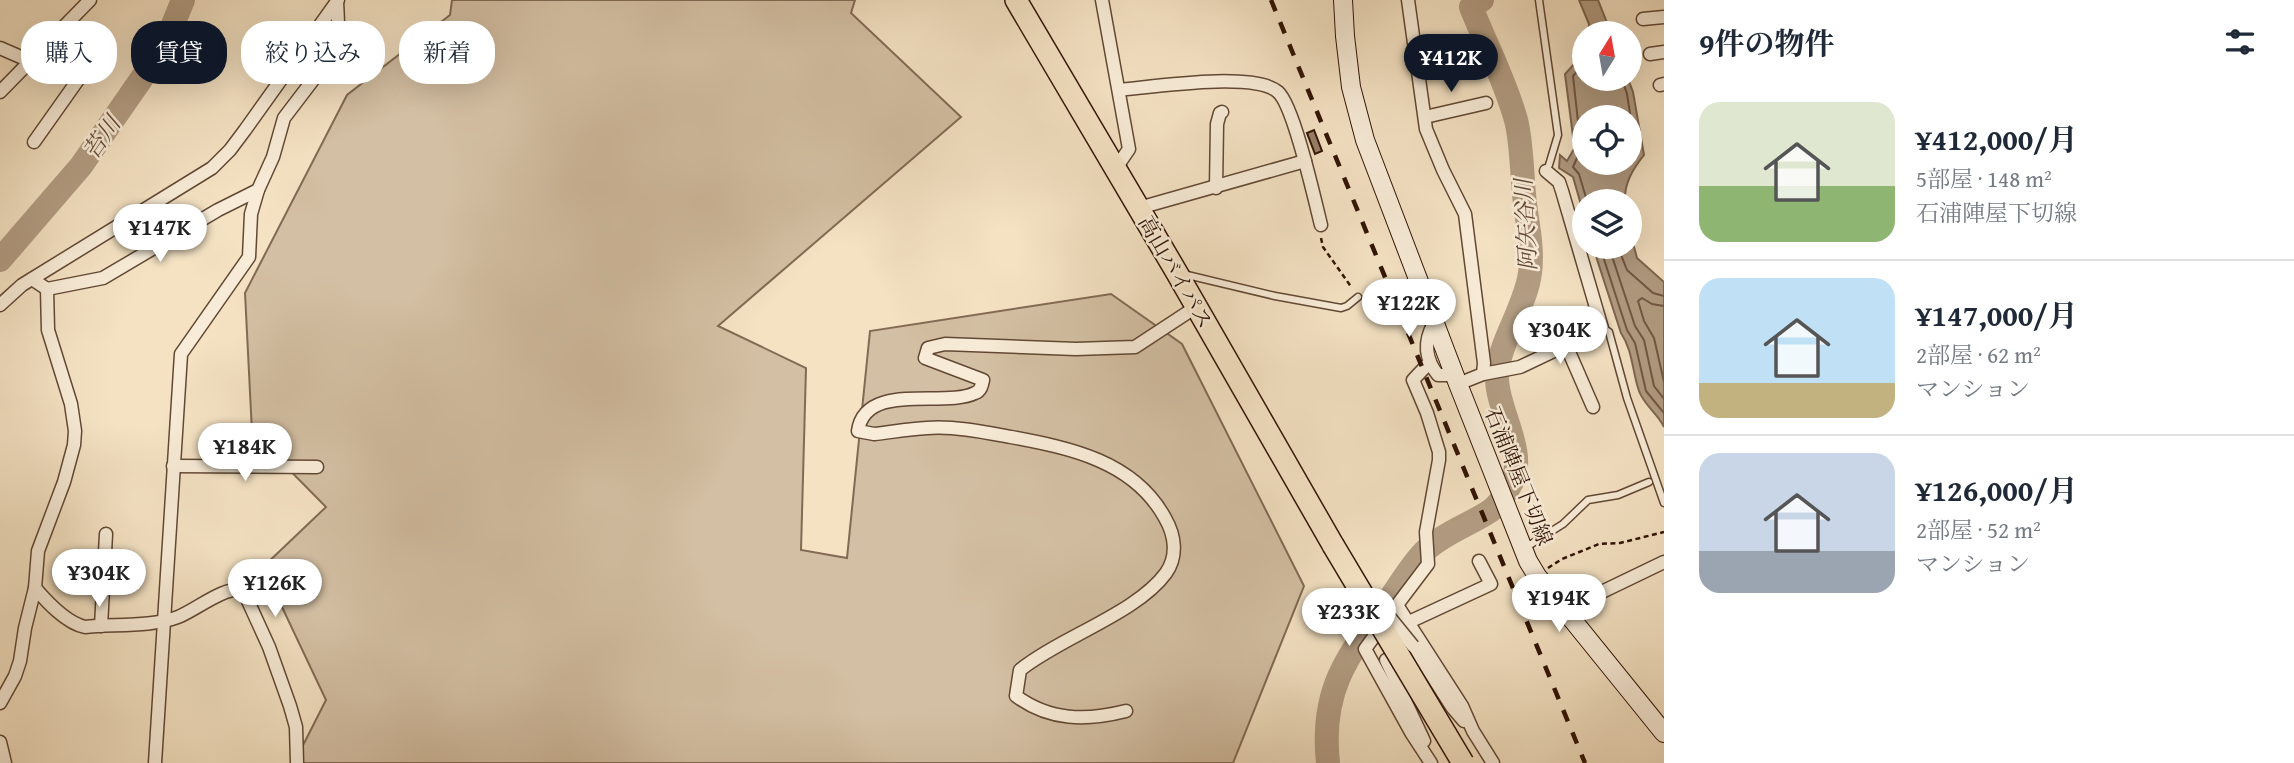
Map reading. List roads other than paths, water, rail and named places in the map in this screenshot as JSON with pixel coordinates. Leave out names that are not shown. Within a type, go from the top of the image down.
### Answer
[{"type":"highway","name":"高山バイパス","points":[[1016,0],[1177,272],[1333,545]]},
{"type":"highway","points":[[1333,545],[1345,584],[1386,660]]},
{"type":"highway","points":[[1333,545],[1463,763]]},
{"type":"main road","name":"石浦陣屋下切線","points":[[1343,0],[1345,36],[1357,114],[1434,323],[1524,549],[1537,576],[1664,733]]},
{"type":"street","points":[[70,21],[90,0]]},
{"type":"street","points":[[1102,0],[1129,149],[1116,168]]},
{"type":"street","points":[[1408,0],[1426,129],[1465,214],[1485,373]]},
{"type":"street","points":[[155,763],[181,354],[249,257],[251,214],[258,190],[273,157],[284,118],[337,45],[338,1]]},
{"type":"street","points":[[0,305],[22,285],[212,168],[245,130],[338,1]]},
{"type":"street","points":[[1643,19],[1664,17]]},
{"type":"street","points":[[0,48],[21,57]]},
{"type":"street","points":[[1650,54],[1664,52]]},
{"type":"street","points":[[0,92],[21,70]]},
{"type":"street","points":[[1119,90],[1236,80],[1271,88],[1282,97],[1287,107],[1321,225]]},
{"type":"street","points":[[34,142],[75,84]]},
{"type":"street","points":[[1424,117],[1486,103]]},
{"type":"street","points":[[1216,188],[1217,124],[1222,112]]},
{"type":"street","points":[[1139,208],[1216,188],[1304,160]]},
{"type":"street","points":[[1434,323],[1426,338],[1430,362],[1438,375],[1456,380],[1520,367],[1602,328],[1559,182],[1548,168]]},
{"type":"street","points":[[32,279],[47,289],[103,278],[227,205],[258,190]]},
{"type":"street","points":[[0,703],[20,661],[35,588],[38,551],[64,482],[74,445],[75,431],[62,374],[48,330],[47,289]]},
{"type":"street","points":[[1126,711],[1108,716],[1074,718],[1041,712],[1016,696],[1020,670],[1036,657],[1151,589],[1167,571],[1174,553],[1175,541],[1171,527],[1156,501],[1139,483],[1115,468],[1097,458],[1059,446],[970,430],[929,428],[865,433],[858,431],[859,421],[870,410],[885,403],[915,397],[975,394],[981,389],[983,380],[925,358],[928,348],[945,344],[1076,349],[1135,347],[1196,307]]},
{"type":"street","points":[[1566,345],[1593,407]]},
{"type":"street","points":[[1430,362],[1413,380],[1427,413],[1438,452],[1438,470],[1426,537],[1429,559],[1424,572],[1365,649],[1412,734],[1433,763]]},
{"type":"street","points":[[173,466],[317,467]]},
{"type":"street","points":[[101,626],[106,534]]},
{"type":"street","points":[[1333,545],[1413,646],[1452,707],[1473,732],[1493,763]]},
{"type":"street","points":[[1409,622],[1490,584],[1479,561]]},
{"type":"street","points":[[1569,616],[1581,602],[1664,562]]},
{"type":"street","points":[[35,588],[74,624],[85,627],[164,621],[179,617],[230,590],[243,590],[269,647],[290,706],[296,727],[297,763]]},
{"type":"street","points":[[1397,605],[1462,706],[1473,732]]},
{"type":"street","points":[[1386,660],[1433,763]]},
{"type":"street","points":[[0,742],[5,763]]},
{"type":"lane","points":[[1539,0],[1558,135],[1548,168]]},
{"type":"lane","points":[[1177,272],[1275,296],[1341,308],[1358,297]]},
{"type":"lane","points":[[1602,328],[1609,332],[1627,398],[1664,503]]},
{"type":"lane","points":[[1524,549],[1563,524],[1588,500],[1618,495],[1649,482]]},
{"type":"water","points":[[1579,0],[1598,0],[1606,21],[1588,21]]},
{"type":"water","points":[[1572,66],[1572,91],[1633,91],[1635,105],[1572,105],[1572,128],[1565,74]]},
{"type":"water","points":[[1572,152],[1572,175],[1631,175],[1626,189],[1576,189],[1573,177],[1559,168],[1560,155],[1567,161]]},
{"type":"water","points":[[1597,259],[1638,259],[1664,282],[1664,427],[1639,391],[1628,347]]},
{"type":"waterway","name":"苔川","points":[[0,260],[81,166],[151,65],[170,32],[183,0]]},
{"type":"waterway","name":"阿矢谷川","points":[[1328,763],[1328,715],[1333,694],[1349,657],[1427,549],[1493,509],[1508,489],[1516,470],[1514,444],[1501,403],[1497,378],[1501,354],[1527,286],[1531,247],[1516,120],[1471,7],[1482,0]]},
{"type":"railway","points":[[1271,0],[1585,763]]}]
